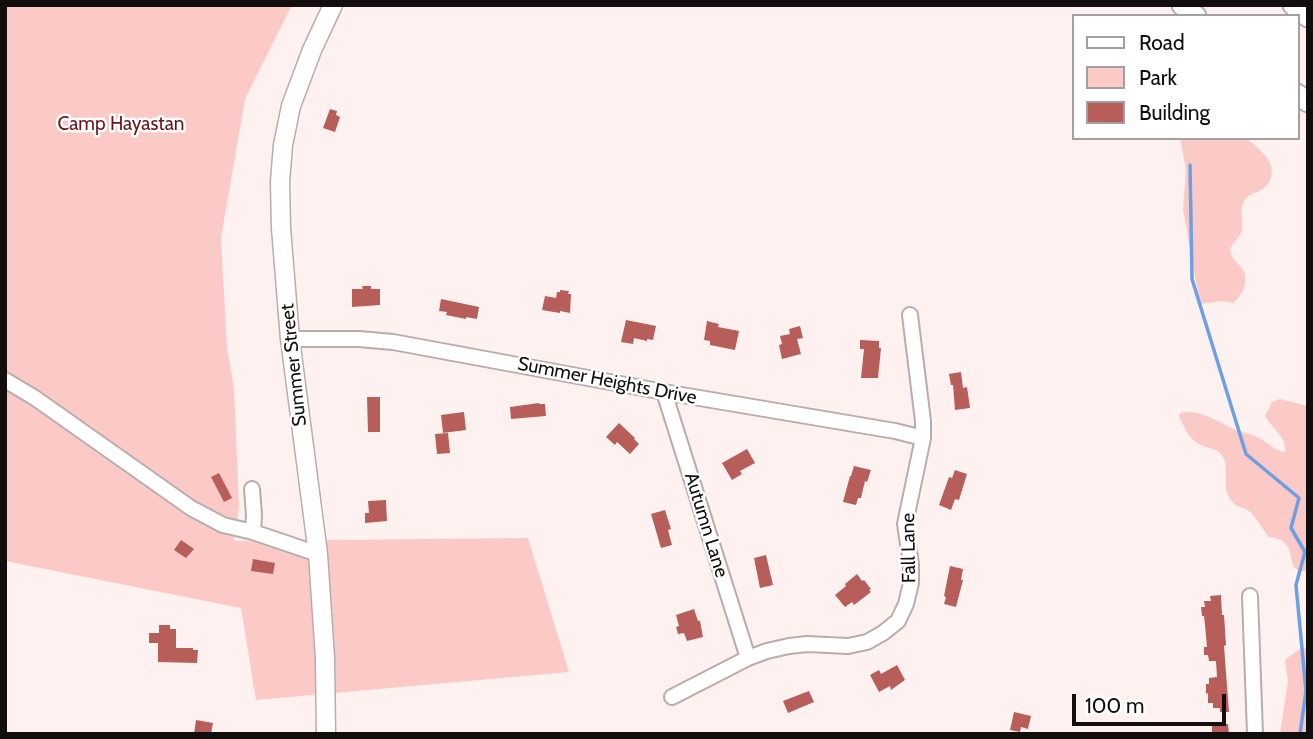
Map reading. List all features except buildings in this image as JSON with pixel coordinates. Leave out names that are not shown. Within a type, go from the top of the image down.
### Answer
[{"type":"highway","points":[[1293,5],[1308,17]]},
{"type":"main road","name":"Summer Street","points":[[326,734],[325,659],[318,554],[290,340],[280,183],[283,145],[291,106],[312,50],[333,5]]},
{"type":"street","name":"Fall Lane","points":[[672,697],[767,651],[807,644],[848,646],[867,642],[898,621],[912,583],[905,524],[923,438],[910,315]]},
{"type":"street","name":"Summer Heights Drive","points":[[290,340],[359,339],[393,342],[923,438]]},
{"type":"street","points":[[5,380],[35,398],[191,508],[223,525],[318,554]]},
{"type":"street","name":"Autumn Lane","points":[[664,392],[748,658]]},
{"type":"street","points":[[252,489],[253,532]]},
{"type":"street","points":[[1250,596],[1255,734]]},
{"type":"green space","name":"Camp Hayastan","points":[[5,5],[292,5],[245,99],[221,238],[227,348],[234,388],[239,507],[234,541],[528,538],[569,672],[256,700],[241,608],[5,561]]},
{"type":"green space","points":[[1180,140],[1248,140],[1259,149],[1271,166],[1272,172],[1267,186],[1250,195],[1242,205],[1242,229],[1230,251],[1246,279],[1242,293],[1233,303],[1223,301],[1200,304],[1183,209],[1186,170]]},
{"type":"green space","points":[[1280,399],[1308,406],[1308,571],[1295,568],[1286,544],[1269,537],[1249,511],[1233,503],[1226,490],[1225,464],[1221,454],[1192,439],[1179,416],[1180,413],[1188,412],[1203,415],[1285,452],[1284,441],[1265,416],[1272,402]]},
{"type":"green space","points":[[1303,647],[1308,649],[1308,734],[1280,734],[1288,681],[1286,659]]},
{"type":"waterway","points":[[1190,165],[1192,279],[1246,454],[1299,498],[1291,528],[1305,552],[1296,585],[1306,691],[1300,734]]}]
